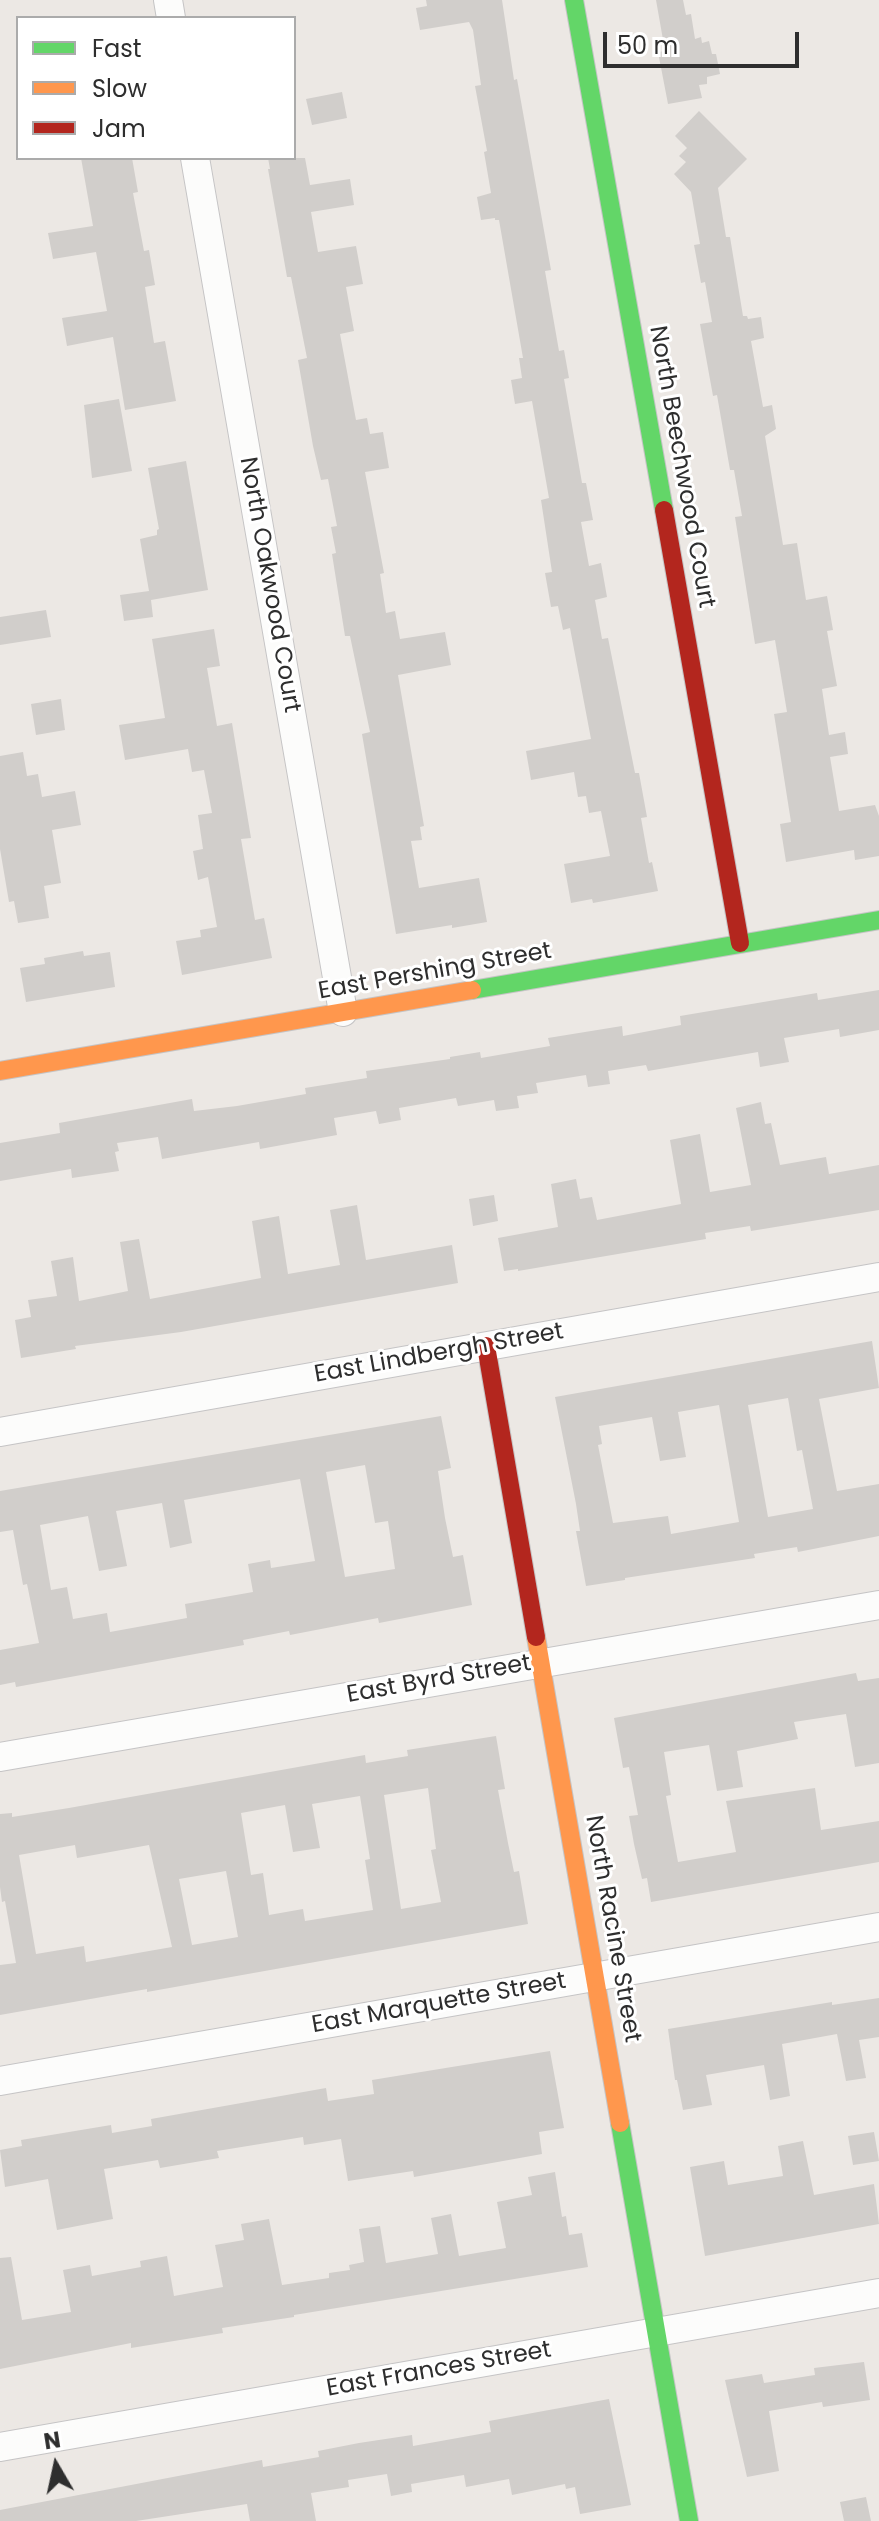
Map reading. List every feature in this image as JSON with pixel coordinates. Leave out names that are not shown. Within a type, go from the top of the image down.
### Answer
[{"type":"street","name":"North Beechwood Court","points":[[574,0],[740,943]]},
{"type":"street","name":"North Oakwood Court","points":[[195,160],[343,1012]]},
{"type":"street","name":"East Pershing Street","points":[[0,1071],[879,920]]},
{"type":"street","name":"East Lindbergh Street","points":[[0,1432],[879,1277]]},
{"type":"street","name":"North Racine Street","points":[[486,1346],[689,2521]]},
{"type":"street","name":"East Byrd Street","points":[[0,1757],[879,1605]]},
{"type":"street","name":"East Marquette Street","points":[[0,2081],[879,1927]]},
{"type":"street","name":"East Frances Street","points":[[0,2447],[879,2293]]},
{"type":"building","points":[[426,0],[502,0],[514,80],[517,79],[551,270],[545,271],[559,351],[564,350],[569,378],[564,379],[582,483],[586,483],[593,520],[581,522],[589,566],[601,563],[607,597],[595,600],[602,639],[608,638],[635,773],[639,773],[647,817],[641,818],[649,863],[652,862],[658,891],[593,903],[592,899],[571,903],[564,864],[610,856],[601,811],[589,813],[586,796],[578,797],[574,772],[531,780],[526,751],[591,739],[570,628],[563,630],[558,606],[551,607],[545,573],[552,572],[541,500],[549,498],[532,401],[515,404],[511,380],[522,378],[519,358],[523,358],[499,220],[481,220],[477,197],[491,193],[475,86],[481,85],[473,30],[469,22],[420,30],[416,8],[427,6]]},
{"type":"building","points":[[656,0],[683,0],[686,15],[691,14],[695,39],[701,37],[702,43],[709,41],[712,54],[716,54],[720,74],[707,77],[707,84],[699,85],[702,98],[668,104],[658,52],[665,51]]},
{"type":"building","points":[[342,92],[347,118],[312,125],[306,99]]},
{"type":"building","points":[[699,111],[747,159],[718,188],[743,316],[748,319],[761,317],[764,338],[751,341],[763,407],[772,405],[776,429],[765,436],[783,545],[797,543],[806,600],[827,596],[833,630],[827,631],[837,686],[822,689],[829,735],[845,732],[848,754],[830,757],[839,811],[875,805],[879,816],[879,856],[855,860],[854,850],[786,862],[780,824],[791,822],[774,714],[787,712],[775,640],[755,644],[735,517],[742,516],[734,470],[730,470],[717,395],[713,396],[700,324],[712,322],[694,245],[700,244],[691,192],[674,174],[686,162],[679,156],[687,148],[675,136]]},
{"type":"building","points":[[305,158],[310,185],[350,179],[354,205],[311,212],[318,252],[356,246],[363,284],[346,287],[354,331],[340,334],[356,420],[367,418],[370,434],[383,432],[389,468],[365,472],[384,573],[380,574],[386,613],[395,611],[400,639],[445,632],[451,665],[398,675],[424,826],[420,827],[422,840],[411,841],[419,888],[479,878],[487,922],[396,934],[362,734],[370,732],[350,636],[345,636],[332,554],[336,553],[331,527],[337,526],[328,479],[321,480],[313,446],[298,360],[307,358],[291,277],[287,277],[268,160]]},
{"type":"building","points":[[81,160],[132,160],[138,192],[133,193],[144,251],[149,250],[155,285],[145,287],[154,343],[165,341],[176,401],[125,410],[113,337],[67,346],[62,318],[107,311],[96,252],[53,259],[48,233],[93,226]]},
{"type":"building","points":[[119,399],[132,471],[92,478],[84,405]]},
{"type":"building","points":[[186,461],[208,590],[151,600],[153,617],[124,621],[120,595],[149,591],[140,539],[157,535],[159,529],[148,468]]},
{"type":"building","points":[[46,610],[51,637],[0,645],[0,617]]},
{"type":"building","points":[[214,629],[220,666],[207,668],[217,726],[232,723],[251,838],[241,839],[255,920],[264,918],[272,958],[182,975],[176,941],[201,937],[200,930],[217,927],[208,877],[198,880],[193,851],[203,849],[198,815],[212,813],[204,770],[192,772],[188,749],[125,760],[119,725],[165,718],[152,639]]},
{"type":"building","points":[[61,699],[65,730],[36,735],[31,704]]},
{"type":"building","points":[[23,752],[27,776],[38,774],[42,797],[75,791],[81,825],[52,830],[61,883],[44,886],[49,918],[18,923],[14,901],[9,902],[0,849],[0,756]]},
{"type":"building","points":[[83,951],[84,956],[110,952],[115,987],[26,1002],[20,968],[45,964],[44,958]]},
{"type":"building","points":[[879,990],[879,1030],[840,1037],[839,1029],[784,1038],[789,1062],[760,1067],[758,1052],[648,1071],[646,1065],[608,1071],[610,1084],[588,1087],[586,1075],[536,1083],[538,1093],[517,1096],[519,1108],[496,1111],[494,1100],[458,1106],[456,1098],[399,1108],[401,1120],[379,1124],[376,1111],[334,1118],[337,1135],[260,1149],[259,1142],[162,1159],[158,1137],[117,1143],[119,1151],[115,1152],[119,1171],[72,1178],[71,1169],[0,1181],[0,1143],[60,1133],[59,1123],[192,1099],[194,1111],[237,1106],[306,1094],[305,1088],[367,1078],[366,1071],[480,1052],[481,1058],[550,1046],[548,1038],[622,1026],[623,1036],[681,1025],[680,1016],[817,993],[818,1000]]},
{"type":"building","points":[[761,1102],[765,1124],[771,1123],[780,1165],[826,1157],[829,1174],[879,1165],[879,1210],[751,1231],[750,1226],[705,1233],[706,1239],[504,1271],[498,1238],[558,1227],[551,1184],[576,1179],[580,1199],[592,1197],[597,1220],[681,1204],[670,1140],[700,1134],[710,1192],[751,1185],[736,1108]]},
{"type":"building","points":[[494,1195],[498,1221],[473,1226],[469,1199]]},
{"type":"building","points":[[357,1205],[366,1260],[452,1245],[458,1283],[181,1332],[75,1346],[76,1349],[21,1358],[15,1320],[31,1317],[28,1300],[57,1296],[51,1261],[73,1257],[79,1301],[128,1291],[120,1242],[139,1239],[150,1299],[261,1278],[252,1221],[279,1216],[288,1274],[340,1265],[330,1210]]},
{"type":"building","points":[[872,1341],[879,1388],[819,1399],[837,1491],[879,1484],[879,1536],[798,1552],[797,1547],[754,1554],[755,1558],[586,1586],[576,1531],[580,1531],[576,1504],[555,1397]],"holes":[[[788,1398],[797,1451],[802,1450],[813,1509],[768,1517],[748,1405]],[[719,1405],[739,1522],[671,1534],[668,1516],[613,1523],[598,1445],[602,1444],[599,1426],[652,1417],[660,1461],[686,1457],[678,1412]]]},
{"type":"building","points":[[441,1416],[451,1468],[438,1471],[445,1518],[453,1557],[463,1555],[472,1605],[379,1623],[378,1618],[290,1635],[289,1631],[243,1640],[244,1645],[16,1687],[15,1682],[0,1685],[0,1650],[39,1643],[27,1584],[23,1585],[13,1530],[0,1532],[0,1491]],"holes":[[[365,1465],[375,1523],[388,1521],[395,1569],[345,1577],[326,1472]],[[300,1479],[315,1561],[271,1568],[270,1560],[248,1564],[253,1592],[185,1604],[187,1618],[110,1632],[107,1613],[73,1619],[67,1587],[51,1590],[40,1525],[88,1516],[99,1571],[127,1566],[116,1511],[162,1503],[170,1548],[192,1543],[184,1500]]]},
{"type":"building","points":[[856,1673],[858,1681],[879,1678],[879,1763],[855,1767],[846,1714],[794,1722],[798,1739],[737,1751],[743,1787],[717,1791],[709,1745],[664,1752],[671,1795],[666,1796],[678,1862],[736,1852],[726,1801],[815,1788],[821,1830],[879,1821],[879,1862],[651,1902],[647,1878],[642,1879],[634,1844],[629,1816],[638,1815],[629,1767],[623,1768],[614,1718]]},
{"type":"building","points":[[496,1736],[505,1789],[498,1790],[514,1872],[519,1871],[528,1924],[0,2015],[0,1965],[16,1963],[0,1887],[0,1814],[12,1813],[12,1817],[69,1808],[365,1755],[366,1763],[408,1756],[407,1750]],"holes":[[[428,1788],[436,1849],[431,1850],[441,1902],[401,1909],[384,1795]],[[360,1796],[370,1859],[365,1860],[373,1910],[305,1921],[303,1909],[269,1915],[263,1873],[251,1875],[241,1813],[285,1805],[293,1852],[320,1848],[312,1804]],[[75,1845],[77,1858],[149,1845],[172,1947],[86,1962],[84,1946],[36,1954],[19,1855]],[[226,1871],[238,1937],[192,1945],[179,1879]]]},
{"type":"building","points":[[879,1998],[879,2037],[859,2040],[866,2078],[846,2081],[837,2034],[782,2044],[790,2096],[770,2100],[764,2065],[706,2075],[712,2105],[683,2110],[675,2080],[668,2029],[832,2002],[832,2005]]},
{"type":"building","points":[[550,2051],[564,2128],[539,2132],[542,2154],[414,2177],[413,2171],[348,2181],[341,2139],[304,2145],[303,2137],[217,2151],[219,2158],[160,2168],[158,2160],[104,2169],[113,2219],[57,2230],[48,2179],[5,2187],[0,2150],[22,2146],[21,2140],[111,2125],[112,2133],[152,2126],[151,2119],[326,2088],[328,2101],[374,2094],[372,2080]]},
{"type":"building","points":[[874,2132],[879,2161],[853,2165],[848,2136]]},
{"type":"building","points":[[803,2141],[814,2195],[874,2184],[879,2224],[705,2256],[690,2167],[724,2161],[728,2185],[783,2176],[778,2146]]},
{"type":"building","points":[[555,2172],[562,2217],[566,2216],[569,2235],[582,2233],[588,2267],[222,2328],[223,2333],[131,2348],[131,2343],[0,2369],[0,2258],[11,2257],[22,2320],[71,2312],[63,2270],[90,2265],[92,2276],[141,2267],[140,2261],[167,2256],[174,2296],[223,2287],[215,2245],[244,2240],[241,2224],[269,2219],[282,2285],[329,2278],[329,2273],[350,2270],[349,2265],[364,2262],[359,2229],[380,2226],[386,2263],[438,2254],[431,2218],[451,2214],[459,2256],[506,2248],[497,2202],[532,2195],[528,2177]]},
{"type":"building","points":[[864,2362],[870,2400],[823,2407],[822,2402],[769,2411],[779,2471],[747,2477],[725,2380],[762,2374],[764,2383],[815,2375],[814,2368]]},
{"type":"building","points":[[609,2399],[631,2505],[580,2514],[575,2487],[566,2489],[565,2484],[512,2495],[509,2479],[466,2487],[464,2475],[411,2484],[412,2492],[391,2496],[387,2474],[348,2480],[349,2487],[311,2493],[316,2521],[250,2521],[247,2504],[136,2521],[0,2521],[0,2510],[262,2460],[263,2467],[319,2457],[318,2451],[359,2443],[412,2435],[413,2446],[491,2432],[489,2421]]},
{"type":"building","points":[[866,2497],[871,2521],[844,2521],[840,2502]]},
{"type":"traffic: fast","points":[[574,0],[664,510]]},
{"type":"traffic: fast","points":[[472,990],[879,920]]},
{"type":"traffic: fast","points":[[620,2123],[689,2521]]},
{"type":"traffic: slow","points":[[0,1071],[472,990]]},
{"type":"traffic: slow","points":[[536,1637],[620,2123]]},
{"type":"traffic: jam","points":[[664,510],[740,943]]},
{"type":"traffic: jam","points":[[486,1346],[536,1637]]}]
